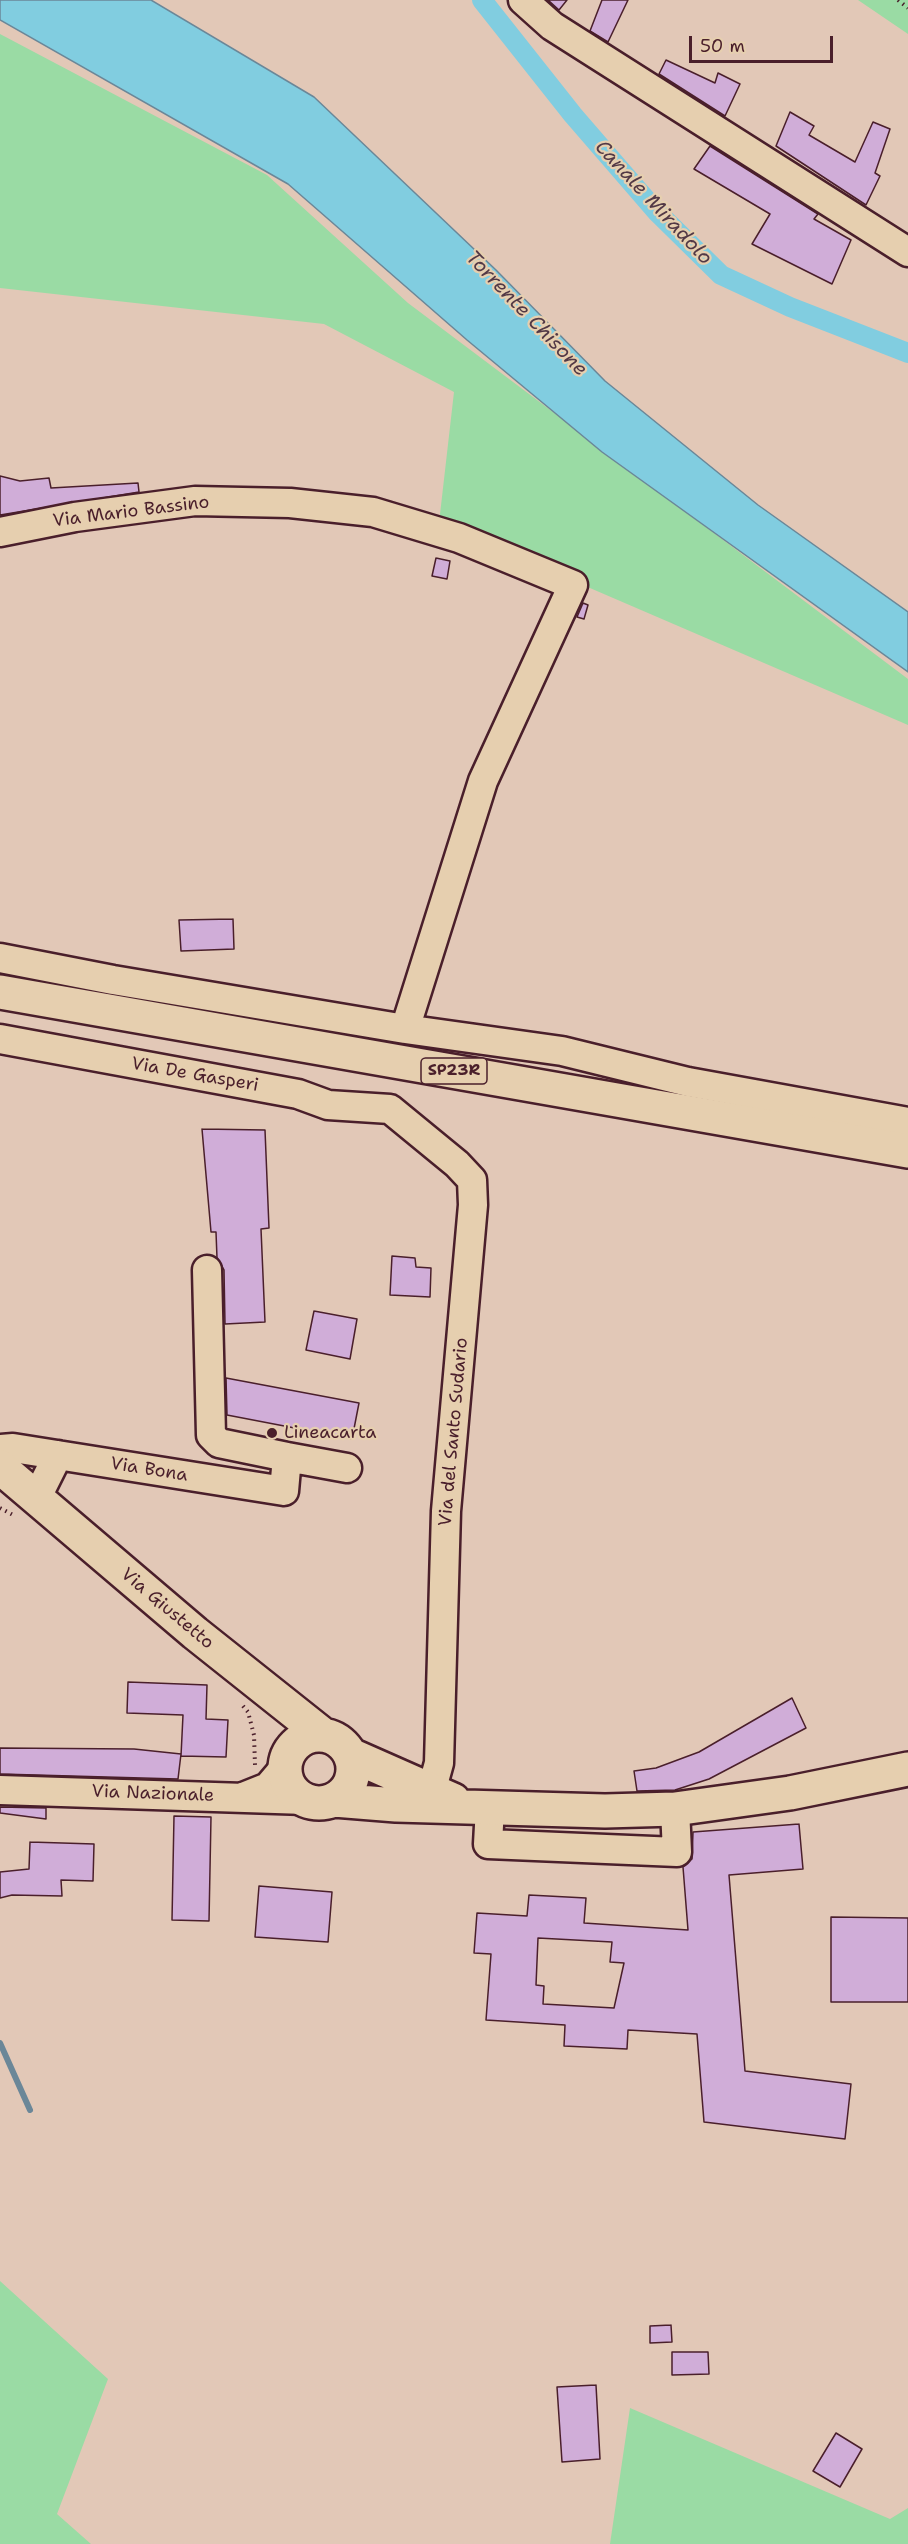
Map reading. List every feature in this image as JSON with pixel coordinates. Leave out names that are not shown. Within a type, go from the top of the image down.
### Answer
[{"type":"main road","name":"SP23R","points":[[0,992],[908,1151]]},
{"type":"main road","name":"Via Giustetto","points":[[3,1451],[36,1499],[260,1686],[322,1734]]},
{"type":"main road","name":"Via Giustetto","points":[[0,1492],[75,1532]]},
{"type":"main road","name":"Via Giustetto","points":[[260,1686],[287,1760]]},
{"type":"main road","points":[[479,1807],[431,1792],[351,1755],[339,1741],[322,1734],[302,1738],[287,1760],[290,1787],[320,1800],[396,1805],[604,1811],[675,1809],[790,1793],[908,1769]]},
{"type":"main road","points":[[320,1800],[349,1786],[353,1776],[351,1755]]},
{"type":"street","points":[[523,0],[552,26],[908,252]]},
{"type":"street","name":"Via Mario Bassino","points":[[0,532],[75,517],[195,501],[290,503],[373,512],[459,538],[573,585],[483,781],[405,1029]]},
{"type":"street","points":[[0,958],[113,980],[405,1029],[562,1051],[688,1083],[908,1122]]},
{"type":"street","name":"Via De Gasperi","points":[[0,1039],[298,1094],[328,1105],[390,1109]]},
{"type":"street","name":"Via del Santo Sudario","points":[[390,1109],[458,1164],[472,1180],[472,1216],[446,1511],[439,1763],[431,1792]]},
{"type":"street","points":[[207,1270],[211,1435],[219,1443],[347,1468]]},
{"type":"street","name":"Via Bona","points":[[3,1451],[58,1455],[284,1491],[287,1457]]},
{"type":"street","points":[[36,1499],[58,1455]]},
{"type":"street","points":[[241,1798],[268,1787],[287,1760]]},
{"type":"street","name":"Via Nazionale","points":[[0,1790],[320,1800]]},
{"type":"path","points":[[898,0],[908,8]]},
{"type":"green space","points":[[858,0],[908,0],[908,34]]},
{"type":"green space","points":[[0,34],[267,175],[408,303],[908,679],[908,725],[439,523],[454,392],[324,324],[0,288]]},
{"type":"green space","points":[[0,2281],[108,2379],[57,2514],[91,2544],[0,2544]]},
{"type":"green space","points":[[630,2408],[890,2519],[908,2508],[908,2544],[610,2544]]},
{"type":"water","name":"Torrente Chisone","points":[[0,0],[151,0],[314,97],[496,270],[605,381],[758,505],[908,612],[908,672],[602,452],[467,340],[288,184],[0,20]]},
{"type":"building","points":[[548,0],[567,0],[559,10]]},
{"type":"building","points":[[602,0],[628,0],[608,42],[590,31]]},
{"type":"building","points":[[666,60],[715,83],[718,73],[740,84],[725,116],[659,74]]},
{"type":"building","points":[[790,112],[814,126],[809,135],[855,162],[873,122],[890,129],[875,173],[880,176],[866,205],[776,146]]},
{"type":"building","points":[[710,146],[818,214],[814,219],[851,240],[832,284],[752,244],[770,214],[694,169]]},
{"type":"building","points":[[0,476],[20,481],[49,478],[51,488],[138,483],[139,492],[0,515]]},
{"type":"building","points":[[436,558],[450,561],[447,579],[432,576]]},
{"type":"building","points":[[583,603],[588,605],[584,619],[577,617]]},
{"type":"building","points":[[233,919],[234,949],[181,951],[179,920]]},
{"type":"building","points":[[202,1129],[265,1130],[269,1228],[261,1229],[265,1322],[225,1324],[224,1270],[217,1258],[216,1232],[211,1232]]},
{"type":"building","points":[[392,1256],[415,1258],[416,1267],[431,1268],[430,1297],[390,1295]]},
{"type":"building","points":[[314,1311],[357,1319],[350,1359],[306,1350]]},
{"type":"building","points":[[226,1378],[359,1403],[352,1439],[227,1415]]},
{"type":"building","points":[[128,1682],[207,1685],[206,1719],[228,1720],[226,1757],[181,1756],[183,1715],[127,1713]]},
{"type":"building","points":[[792,1698],[806,1728],[709,1779],[675,1790],[637,1791],[634,1771],[656,1768],[699,1752]]},
{"type":"building","points":[[0,1748],[134,1749],[181,1754],[178,1779],[0,1774]]},
{"type":"building","points":[[0,1807],[46,1808],[46,1819],[0,1813]]},
{"type":"building","points":[[174,1816],[211,1817],[209,1921],[172,1920]]},
{"type":"building","points":[[799,1824],[803,1869],[729,1875],[745,2071],[851,2084],[845,2139],[704,2122],[697,2034],[628,2030],[627,2049],[564,2046],[565,2025],[486,2020],[491,1954],[474,1953],[477,1913],[527,1916],[529,1895],[586,1898],[584,1923],[688,1930],[683,1867],[692,1859],[693,1832]],"holes":[[[538,1938],[612,1942],[610,1962],[624,1963],[614,2008],[543,2004],[544,1986],[536,1985]]]},
{"type":"building","points":[[30,1842],[94,1844],[93,1881],[61,1880],[62,1896],[12,1895],[0,1898],[0,1872],[29,1869]]},
{"type":"building","points":[[259,1886],[332,1892],[328,1942],[255,1937]]},
{"type":"building","points":[[831,1917],[908,1918],[908,2002],[831,2002]]},
{"type":"building","points":[[671,2325],[672,2342],[650,2343],[650,2326]]},
{"type":"building","points":[[672,2352],[708,2352],[709,2374],[672,2375]]},
{"type":"building","points":[[596,2385],[600,2459],[562,2462],[557,2387]]},
{"type":"building","points":[[836,2433],[862,2449],[840,2487],[813,2471]]},
{"type":"waterway","name":"Canale Miradolo","points":[[482,0],[573,115],[656,211],[721,275],[790,307],[908,353]]},
{"type":"waterway","points":[[0,2043],[30,2110]]},
{"type":"place","name":"Lineacarta","points":[[272,1433]]}]
